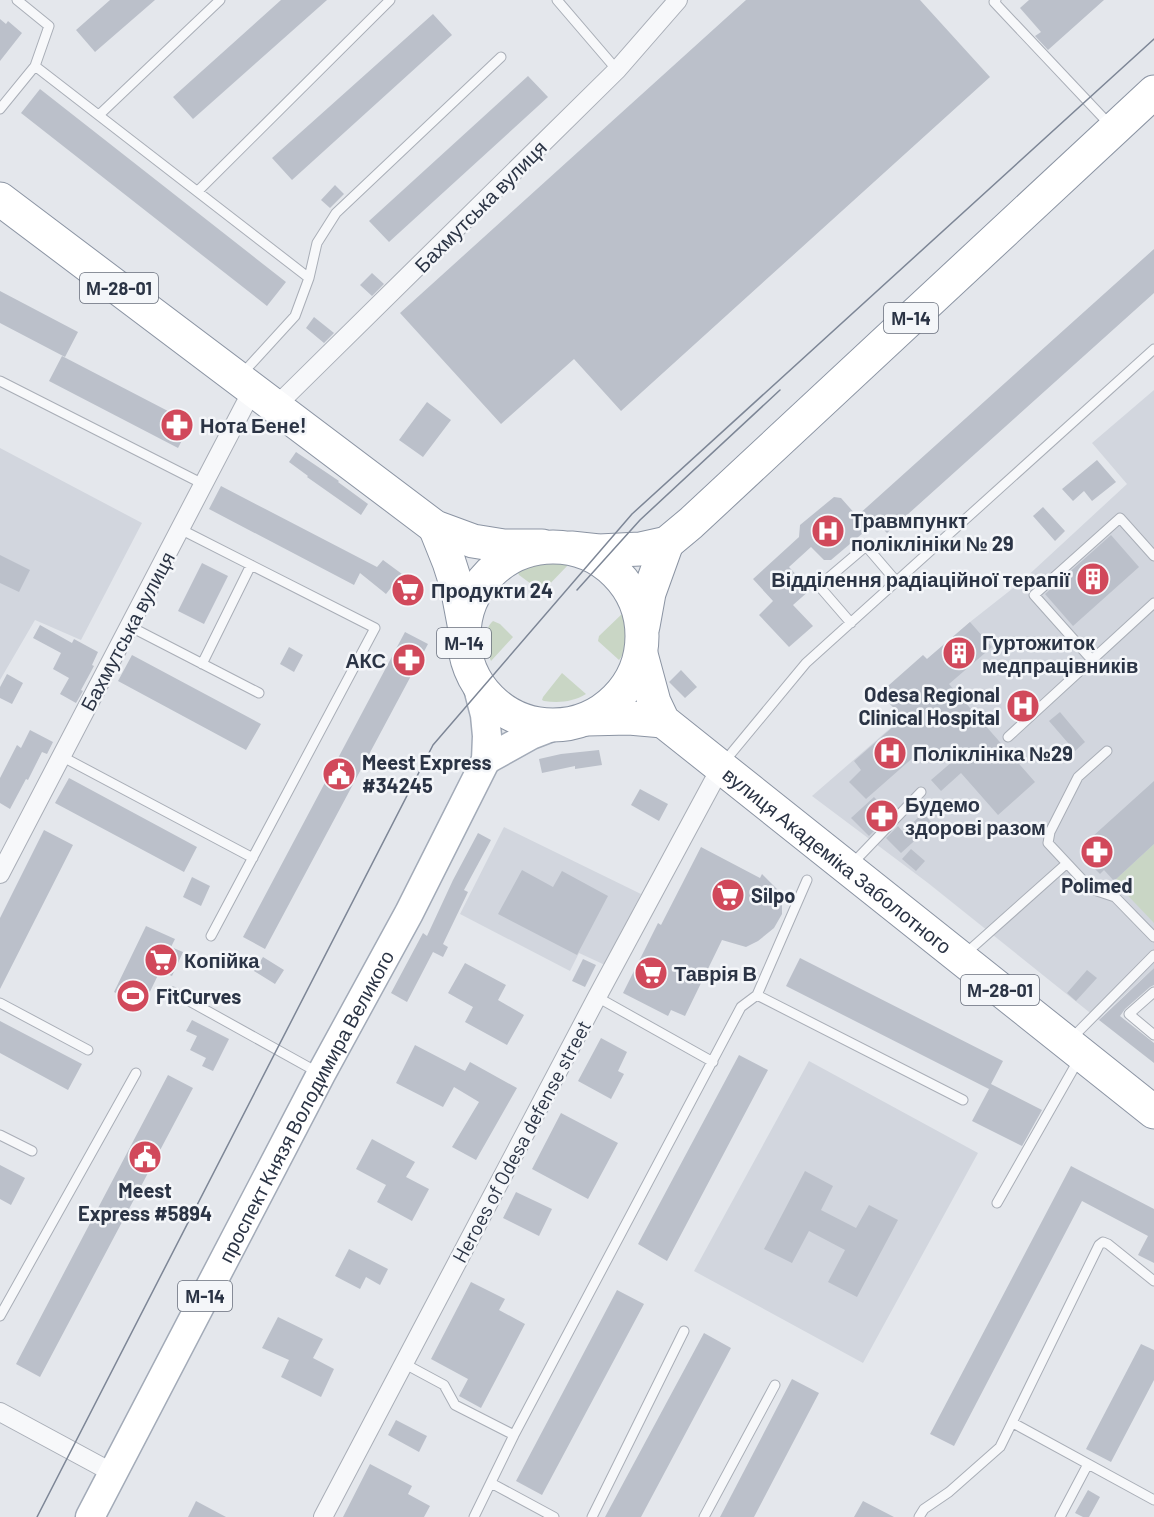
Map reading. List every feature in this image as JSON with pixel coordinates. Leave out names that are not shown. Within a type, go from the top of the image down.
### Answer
[{"type":"highway","name":"М-14","points":[[572,722],[530,722],[506,712],[477,684],[464,645],[464,624],[472,596],[490,572],[514,555],[556,547],[612,551],[640,549],[667,543],[1154,92]]},
{"type":"highway","name":"М-28-01","points":[[0,199],[435,527],[473,541],[504,546],[556,547]]},
{"type":"highway","points":[[435,527],[457,587],[464,624]]},
{"type":"highway","points":[[572,722],[612,704],[631,681],[642,640],[649,593],[667,543]]},
{"type":"highway","points":[[556,547],[595,556],[623,578],[636,601],[642,640]]},
{"type":"highway","name":"вулиця Академіка Заболотного","points":[[642,640],[654,702],[663,721],[1154,1112]]},
{"type":"highway","points":[[572,722],[629,718],[663,721]]},
{"type":"main road","name":"проспект Князя Володимира Великого","points":[[90,1517],[321,1074],[409,913],[486,760],[485,715],[477,684]]},
{"type":"main road","points":[[486,760],[531,735],[572,722]]},
{"type":"street","name":"Бахмутська вулиця","points":[[0,874],[203,484],[256,391],[617,70],[678,0]]},
{"type":"street","name":"Heroes of Odesa defense street","points":[[323,1517],[721,766]]},
{"type":"street","points":[[0,1412],[113,1473]]},
{"type":"lane","points":[[0,109],[35,66],[49,26],[17,0]]},
{"type":"lane","points":[[99,115],[220,0]]},
{"type":"lane","points":[[198,191],[390,0]]},
{"type":"lane","points":[[557,0],[617,70]]},
{"type":"lane","points":[[996,0],[994,2],[1114,129]]},
{"type":"lane","points":[[256,391],[295,316],[309,278],[317,243],[336,213],[501,57]]},
{"type":"lane","points":[[35,66],[309,278]]},
{"type":"lane","points":[[721,766],[806,663],[1154,349]]},
{"type":"lane","points":[[0,381],[203,484]]},
{"type":"lane","points":[[1092,660],[1034,595],[1120,519],[1154,556]]},
{"type":"lane","points":[[180,529],[375,628],[211,936]]},
{"type":"lane","points":[[852,623],[819,586],[866,546],[896,581]]},
{"type":"lane","points":[[202,664],[251,565]]},
{"type":"lane","points":[[1008,737],[1154,603]]},
{"type":"lane","points":[[129,626],[259,693]]},
{"type":"lane","points":[[1107,751],[1078,777],[1050,832],[1048,843],[1091,889],[1115,897],[1154,937]]},
{"type":"lane","points":[[61,756],[253,858]]},
{"type":"lane","points":[[847,869],[921,792]]},
{"type":"lane","points":[[960,958],[1066,864]]},
{"type":"lane","points":[[474,1517],[514,1435],[741,1007],[757,995],[807,880]]},
{"type":"lane","points":[[998,1203],[1074,1049],[1154,955]]},
{"type":"lane","points":[[173,992],[321,1074]]},
{"type":"lane","points":[[1154,992],[1129,1014],[1154,1035]]},
{"type":"lane","points":[[757,995],[963,1100]]},
{"type":"lane","points":[[597,997],[713,1062]]},
{"type":"lane","points":[[0,1003],[88,1050]]},
{"type":"lane","points":[[0,1317],[136,1073]]},
{"type":"lane","points":[[0,1135],[32,1151]]},
{"type":"lane","points":[[919,1517],[924,1509],[948,1492],[1000,1447],[1099,1245],[1103,1242],[1108,1244],[1154,1281]]},
{"type":"lane","points":[[592,1517],[684,1331]]},
{"type":"lane","points":[[405,1364],[444,1385],[455,1405],[514,1435]]},
{"type":"lane","points":[[704,1517],[774,1385]]},
{"type":"lane","points":[[1013,1423],[1154,1500]]},
{"type":"lane","points":[[1060,1517],[1088,1464]]},
{"type":"lane","points":[[491,1483],[554,1517]]},
{"type":"shaded area","name":"Odesa Regional Clinical Hospital","points":[[1154,390],[1154,968],[1099,1020],[928,883],[812,796],[902,718],[880,693],[927,659],[1022,581],[1127,484],[1092,443]]},
{"type":"shaded area","points":[[0,448],[142,523],[81,640],[35,620],[0,680]]},
{"type":"shaded area","points":[[504,827],[641,894],[605,965],[579,953],[570,971],[460,914]]},
{"type":"shaded area","points":[[809,1061],[978,1153],[863,1363],[694,1271]]},
{"type":"green space","points":[[541,562],[569,564],[542,592],[518,573],[526,567]]},
{"type":"green space","points":[[624,612],[628,623],[628,636],[619,660],[598,641],[599,636]]},
{"type":"green space","points":[[493,621],[500,624],[513,637],[491,661],[486,635]]},
{"type":"green space","points":[[562,673],[586,694],[566,701],[542,700],[543,697]]},
{"type":"green space","points":[[1154,844],[1154,923],[1114,881]]},
{"type":"building","points":[[110,0],[155,0],[95,52],[76,30]]},
{"type":"building","points":[[281,0],[327,0],[193,119],[173,97]]},
{"type":"building","points":[[746,0],[920,0],[990,77],[621,411],[574,359],[501,424],[400,313]]},
{"type":"building","points":[[1029,0],[1104,0],[1048,50],[1035,36],[1041,32],[1020,8]]},
{"type":"building","points":[[433,14],[452,35],[292,180],[272,158]]},
{"type":"building","points":[[0,19],[6,24],[8,21],[22,33],[0,61]]},
{"type":"building","points":[[528,76],[548,97],[389,242],[369,221]]},
{"type":"building","points":[[40,89],[286,282],[267,306],[21,113]]},
{"type":"building","points":[[335,185],[344,194],[330,208],[321,200]]},
{"type":"building","points":[[1154,249],[1154,293],[887,533],[876,522],[831,560],[824,560],[811,547],[789,567],[810,590],[793,605],[813,626],[789,647],[759,615],[773,601],[753,579],[799,537],[800,525],[834,497],[841,498],[857,516]]},
{"type":"building","points":[[372,273],[384,284],[372,296],[360,285]]},
{"type":"building","points":[[0,291],[78,332],[65,357],[0,323]]},
{"type":"building","points":[[314,317],[334,333],[324,343],[306,328]]},
{"type":"building","points":[[62,356],[191,423],[178,448],[49,381]]},
{"type":"building","points":[[427,402],[451,420],[423,457],[399,440]]},
{"type":"building","points":[[296,452],[368,504],[361,515],[289,462]]},
{"type":"building","points":[[1097,460],[1116,482],[1092,501],[1084,491],[1073,501],[1062,489]]},
{"type":"building","points":[[221,486],[377,567],[383,560],[402,574],[386,594],[360,573],[354,585],[209,509]]},
{"type":"building","points":[[1043,507],[1065,531],[1055,541],[1033,516]]},
{"type":"building","name":"Відділення радіаційної терапії","points":[[1111,535],[1139,567],[1073,626],[1045,594]]},
{"type":"building","points":[[0,555],[30,570],[19,592],[0,583]]},
{"type":"building","points":[[202,563],[228,576],[204,624],[178,611]]},
{"type":"building","points":[[970,622],[992,647],[949,684],[1035,782],[998,815],[961,773],[941,791],[931,780],[953,761],[924,748],[866,799],[849,782],[861,770],[854,761],[903,718],[880,693],[923,655],[927,659]]},
{"type":"building","points":[[40,625],[72,643],[74,639],[98,652],[92,665],[94,666],[76,703],[60,694],[69,678],[53,669],[61,653],[33,638]]},
{"type":"building","points":[[405,632],[428,644],[265,949],[243,937]]},
{"type":"building","points":[[289,647],[303,655],[294,672],[280,664]]},
{"type":"building","points":[[132,655],[261,724],[246,750],[118,681]]},
{"type":"building","points":[[681,670],[697,687],[685,698],[669,682]]},
{"type":"building","points":[[7,674],[23,683],[12,704],[0,698],[0,687]]},
{"type":"building","points":[[1060,712],[1085,742],[1075,751],[1049,721]]},
{"type":"building","points":[[30,730],[53,742],[47,754],[42,752],[10,809],[0,803],[0,778],[17,745],[21,748]]},
{"type":"building","points":[[599,750],[602,765],[575,769],[575,766],[542,773],[539,759]]},
{"type":"building","points":[[69,778],[197,847],[184,872],[55,803]]},
{"type":"building","points":[[1154,781],[1154,844],[1114,881],[1104,870],[1100,874],[1084,858],[1089,854],[1082,846]]},
{"type":"building","points":[[640,789],[668,804],[659,821],[631,805]]},
{"type":"building","points":[[874,797],[886,810],[888,817],[869,836],[851,818]]},
{"type":"building","points":[[923,813],[933,824],[901,853],[886,838],[898,826],[903,832]]},
{"type":"building","points":[[44,830],[73,845],[0,989],[0,918]]},
{"type":"building","points":[[478,833],[491,840],[464,890],[468,892],[443,944],[448,947],[443,957],[433,952],[407,1002],[391,993],[423,933],[427,936]]},
{"type":"building","points":[[701,847],[760,878],[762,874],[777,889],[782,900],[782,914],[774,928],[746,947],[722,940],[685,1016],[671,1010],[668,1016],[623,993],[658,923],[661,925]]},
{"type":"building","points":[[911,849],[925,861],[916,871],[902,859]]},
{"type":"building","points":[[522,870],[553,887],[562,871],[608,896],[577,955],[498,914]]},
{"type":"building","points":[[192,877],[210,886],[201,906],[183,897]]},
{"type":"building","points":[[146,926],[175,939],[171,947],[183,952],[172,976],[160,971],[143,1006],[114,992]]},
{"type":"building","points":[[263,957],[284,970],[275,984],[254,971]]},
{"type":"building","points":[[800,958],[1003,1061],[991,1084],[1042,1110],[1022,1146],[972,1121],[989,1089],[786,986]]},
{"type":"building","points":[[583,959],[596,965],[585,987],[572,981]]},
{"type":"building","points":[[465,963],[506,985],[498,1000],[524,1015],[507,1045],[465,1022],[473,1007],[448,993]]},
{"type":"building","points":[[1154,968],[1154,985],[1125,1009],[1120,1016],[1154,1043],[1154,1063],[1099,1020]]},
{"type":"building","points":[[1087,970],[1097,978],[1076,1001],[1067,993]]},
{"type":"building","points":[[192,1020],[229,1039],[213,1071],[202,1066],[206,1058],[190,1050],[197,1036],[186,1031]]},
{"type":"building","points":[[0,1021],[82,1064],[68,1090],[0,1053]]},
{"type":"building","points":[[601,1038],[627,1052],[618,1071],[624,1074],[611,1099],[578,1081]]},
{"type":"building","points":[[415,1045],[465,1071],[470,1062],[517,1088],[476,1160],[452,1147],[479,1102],[454,1087],[443,1107],[396,1083]]},
{"type":"building","points":[[739,1055],[768,1070],[667,1261],[638,1244]]},
{"type":"building","points":[[168,1075],[193,1088],[40,1377],[16,1364]]},
{"type":"building","points":[[561,1113],[618,1143],[588,1199],[532,1169]]},
{"type":"building","points":[[372,1139],[415,1162],[406,1177],[429,1189],[412,1221],[377,1202],[386,1185],[356,1169]]},
{"type":"building","points":[[0,1165],[25,1178],[11,1205],[0,1199]]},
{"type":"building","points":[[1071,1166],[1154,1209],[1154,1263],[1138,1255],[1148,1236],[1082,1201],[954,1446],[930,1434]]},
{"type":"building","points":[[805,1171],[833,1186],[821,1210],[856,1228],[869,1205],[898,1220],[857,1297],[828,1282],[845,1250],[809,1231],[792,1263],[764,1249]]},
{"type":"building","points":[[516,1192],[552,1209],[539,1236],[503,1218]]},
{"type":"building","points":[[349,1249],[388,1269],[380,1285],[366,1277],[360,1289],[335,1276]]},
{"type":"building","points":[[471,1282],[505,1299],[499,1310],[525,1324],[481,1408],[459,1396],[468,1379],[431,1359]]},
{"type":"building","points":[[617,1290],[644,1304],[542,1495],[516,1481]]},
{"type":"building","points":[[278,1317],[323,1339],[313,1358],[334,1369],[321,1397],[281,1377],[289,1360],[262,1348]]},
{"type":"building","points":[[704,1333],[731,1348],[641,1517],[605,1517]]},
{"type":"building","points":[[1141,1344],[1154,1350],[1154,1380],[1111,1462],[1086,1449]]},
{"type":"building","points":[[792,1379],[819,1393],[754,1517],[720,1517]]},
{"type":"building","points":[[396,1420],[427,1436],[419,1452],[388,1435]]},
{"type":"building","points":[[370,1464],[412,1486],[408,1494],[430,1506],[424,1517],[343,1517]]},
{"type":"building","points":[[1088,1490],[1100,1497],[1089,1517],[1083,1517],[1075,1513]]},
{"type":"building","points":[[196,1501],[226,1517],[188,1517]]},
{"type":"building","points":[[863,1501],[894,1517],[854,1517]]},
{"type":"tram line","points":[[37,1517],[433,745],[632,514],[1154,39]]},
{"type":"tram line","points":[[577,590],[640,520],[780,390]]},
{"type":"place","name":"Нота Бене!","points":[[177,425]]},
{"type":"place","name":"Травмпункт поліклініки № 29","points":[[828,531]]},
{"type":"place","name":"Відділення радіаційної терапії","points":[[1093,579]]},
{"type":"place","name":"Продукти 24","points":[[408,590]]},
{"type":"place","name":"Гуртожиток медпрацівників","points":[[959,653]]},
{"type":"place","name":"АКС","points":[[409,660]]},
{"type":"place","name":"Odesa Regional Clinical Hospital","points":[[1023,706]]},
{"type":"place","name":"Поліклініка №29","points":[[890,753]]},
{"type":"place","name":"Meest Express #34245","points":[[339,774]]},
{"type":"place","name":"Будемо здорові разом","points":[[882,816]]},
{"type":"place","name":"Polimed","points":[[1097,852]]},
{"type":"place","name":"Silpo","points":[[728,895]]},
{"type":"place","name":"Копійка","points":[[161,960]]},
{"type":"place","name":"Таврія В","points":[[651,973]]},
{"type":"place","name":"FitCurves","points":[[133,996]]},
{"type":"place","name":"Meest Express #5894","points":[[145,1157]]}]
